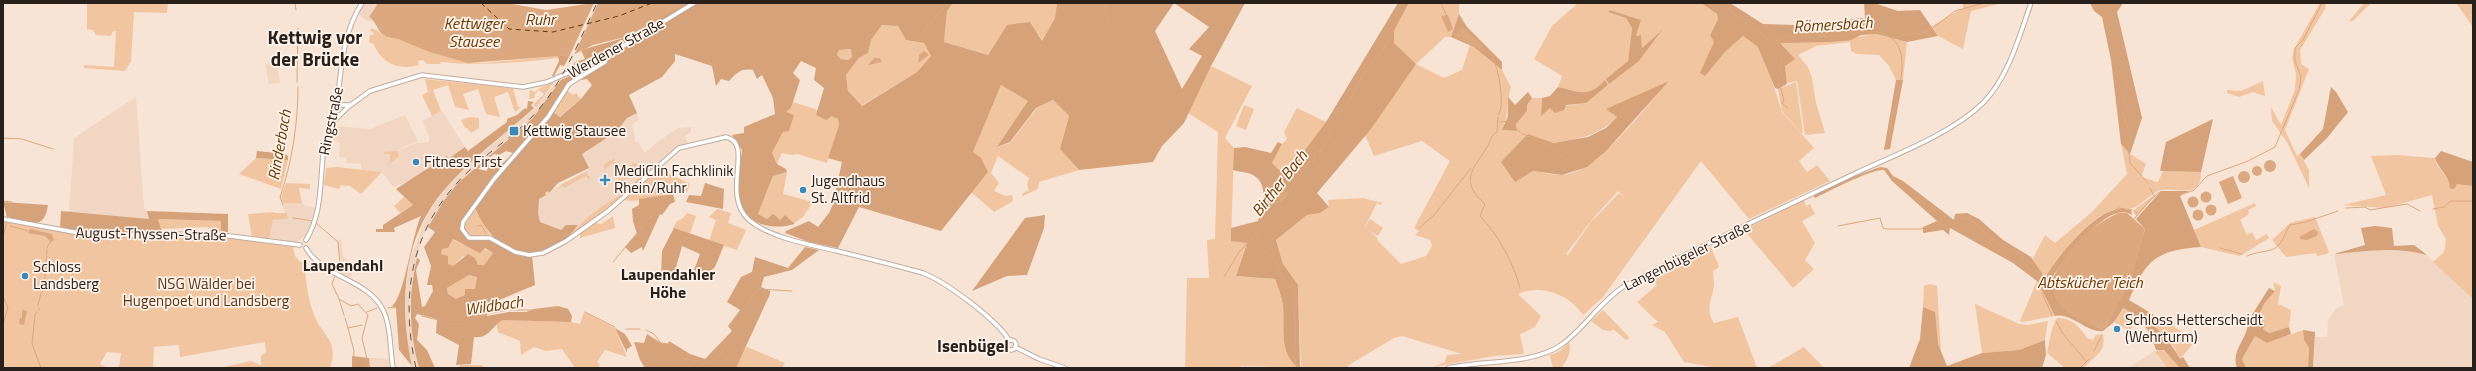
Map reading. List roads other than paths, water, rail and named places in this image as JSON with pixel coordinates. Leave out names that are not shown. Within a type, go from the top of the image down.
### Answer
[{"type":"main road","name":"Ringstraße","points":[[306,240],[315,223],[324,150],[334,121],[345,42],[354,16],[362,3]]},
{"type":"main road","name":"Werdener Straße","points":[[334,121],[349,106],[378,88],[422,76],[530,86],[562,77],[607,56],[694,3]]},
{"type":"main road","name":"Langenbügeler Straße","points":[[1448,368],[1525,358],[1547,353],[1570,338],[1605,301],[1623,287],[1950,127],[1983,102],[2004,73],[2031,3]]},
{"type":"main road","points":[[607,56],[605,62],[570,82],[548,117],[494,179],[463,222],[462,228],[465,235],[471,238],[490,238],[519,253],[533,254],[546,251],[608,211],[679,148],[726,137],[733,139],[740,149],[735,186],[738,202],[744,215],[757,225],[808,244],[923,273],[940,280],[987,318],[1009,340],[1014,341],[1015,347]]},
{"type":"main road","points":[[336,105],[349,106]]},
{"type":"main road","name":"August-Thyssen-Straße","points":[[3,219],[90,235],[214,234],[300,245],[306,248]]},
{"type":"main road","points":[[300,245],[302,241],[306,240],[308,244],[306,248],[310,255],[324,267],[367,292],[379,304],[386,322],[393,368]]},
{"type":"main road","points":[[1009,340],[1006,344],[1007,348],[1011,350],[1015,347]]},
{"type":"main road","points":[[1015,347],[1046,363],[1065,368]]},
{"type":"water","name":"Kettwiger Stausee","points":[[375,3],[507,3],[546,10],[593,3],[686,3],[629,36],[593,45],[573,55],[468,63],[429,52],[398,39],[385,36],[369,17],[377,5]]},
{"type":"water","points":[[1448,15],[1453,29],[1448,32],[1441,16]]},
{"type":"water","points":[[1462,27],[1483,46],[1480,49],[1459,39],[1455,35]]},
{"type":"water","points":[[924,51],[929,55],[918,63],[919,55]]},
{"type":"water","points":[[874,58],[880,58],[882,62],[868,65]]},
{"type":"water","points":[[2270,160],[2274,162],[2276,166],[2274,170],[2270,172],[2266,170],[2264,166],[2266,162]]},
{"type":"water","points":[[2255,166],[2259,166],[2261,167],[2261,175],[2255,176],[2252,173],[2252,169]]},
{"type":"water","points":[[2244,171],[2248,173],[2250,177],[2248,181],[2244,183],[2240,181],[2238,177],[2240,173]]},
{"type":"water","points":[[2233,176],[2242,198],[2228,204],[2219,182]]},
{"type":"water","points":[[1279,187],[1289,193],[1281,203],[1278,196],[1272,190]]},
{"type":"water","points":[[2206,191],[2210,193],[2212,197],[2210,201],[2206,203],[2202,201],[2200,197],[2202,193]]},
{"type":"water","points":[[2193,196],[2197,198],[2199,202],[2197,206],[2193,208],[2189,206],[2187,202],[2189,198]]},
{"type":"water","points":[[2211,204],[2215,206],[2217,210],[2215,214],[2211,216],[2207,214],[2205,210],[2207,206]]},
{"type":"water","points":[[2198,209],[2202,211],[2204,215],[2202,219],[2198,221],[2194,219],[2192,215],[2194,211]]},
{"type":"water","name":"Abtskücher Teich","points":[[2118,213],[2127,213],[2145,229],[2131,279],[2105,329],[2103,329],[2077,318],[2063,308],[2053,293],[2051,284],[2069,251],[2097,225]]},
{"type":"water","points":[[30,229],[52,234],[54,240],[51,242],[45,236],[28,233]]},
{"type":"water","points":[[2314,229],[2318,232],[2317,236],[2307,240],[2299,237]]},
{"type":"water","points":[[22,310],[27,311],[24,325],[19,324],[20,318],[22,318]]},
{"type":"waterway","name":"Rinderbach","points":[[295,3],[296,10]]},
{"type":"waterway","points":[[1105,3],[1109,21],[1105,39]]},
{"type":"waterway","name":"Birther Bach","points":[[1289,193],[1294,185],[1294,182],[1310,162],[1314,161],[1316,152],[1321,151],[1331,133],[1331,130],[1339,120],[1338,114],[1350,100],[1366,70],[1384,49],[1408,3]]},
{"type":"waterway","points":[[1441,3],[1447,16]]},
{"type":"waterway","name":"Römersbach","points":[[1720,3],[1770,41],[1787,37],[1841,36],[1867,31],[1883,34],[1894,40],[1900,49],[1902,74],[1894,114],[1892,116],[1887,148]]},
{"type":"waterway","points":[[1893,38],[1929,31],[1955,11],[1984,3]]},
{"type":"waterway","name":"Rinderbach","points":[[2134,219],[2152,198],[2160,192],[2186,193],[2194,190],[2207,176],[2248,161],[2275,147],[2299,90],[2301,77],[2295,61],[2295,48],[2303,40],[2322,3]]},
{"type":"waterway","points":[[919,37],[942,9]]},
{"type":"waterway","name":"Rinderbach","points":[[297,82],[298,28]]},
{"type":"waterway","name":"Römersbach","points":[[1776,39],[1779,47]]},
{"type":"waterway","points":[[1482,48],[1492,56],[1499,77],[1501,103],[1498,115]]},
{"type":"waterway","points":[[1781,57],[1780,69],[1782,74],[1778,80],[1784,100],[1782,103],[1788,108]]},
{"type":"waterway","points":[[2126,82],[2127,86],[2123,96],[2126,108],[2123,113],[2131,138],[2128,145],[2130,163],[2148,183]]},
{"type":"waterway","name":"Rinderbach","points":[[283,205],[280,197],[288,171],[294,143],[298,87]]},
{"type":"waterway","points":[[1498,117],[1497,132],[1492,137],[1474,168],[1470,181],[1477,196],[1485,204],[1480,216],[1499,240],[1514,269],[1520,288]]},
{"type":"waterway","points":[[1500,122],[1509,121],[1521,133],[1554,149],[1572,165]]},
{"type":"waterway","points":[[3,138],[22,139],[53,149]]},
{"type":"waterway","points":[[1419,228],[1434,215],[1471,168]]},
{"type":"waterway","points":[[2150,188],[2154,196]]},
{"type":"waterway","points":[[3,201],[12,202],[8,218]]},
{"type":"waterway","points":[[613,262],[651,216],[667,201]]},
{"type":"waterway","name":"Birther Bach","points":[[1278,201],[1265,212],[1261,223],[1259,245],[1276,262],[1280,275],[1293,289],[1296,304],[1294,315],[1296,329],[1294,356],[1297,368]]},
{"type":"waterway","points":[[2433,209],[2444,207],[2451,201],[2473,201]]},
{"type":"waterway","points":[[2346,208],[2365,207],[2370,210],[2407,204],[2420,211]]},
{"type":"waterway","points":[[2049,277],[2062,255],[2088,229],[2108,214],[2119,208],[2132,210]]},
{"type":"waterway","name":"Rinderbach","points":[[2134,211],[2138,213]]},
{"type":"waterway","points":[[2247,256],[2271,250],[2278,246],[2290,225],[2306,222],[2338,211]]},
{"type":"waterway","name":"Rinderbach","points":[[293,218],[314,221]]},
{"type":"waterway","points":[[1838,226],[1880,218],[1883,228],[1887,229],[1920,229],[1939,224],[1947,225]]},
{"type":"waterway","points":[[1958,219],[1971,219],[1996,243],[2022,255],[2022,258],[2027,261]]},
{"type":"waterway","points":[[3,237],[7,221]]},
{"type":"waterway","name":"Rinderbach","points":[[316,223],[338,242],[340,264],[337,272]]},
{"type":"waterway","points":[[478,226],[481,225],[486,233]]},
{"type":"waterway","points":[[10,226],[28,231]]},
{"type":"waterway","points":[[1224,277],[1239,252],[1258,232]]},
{"type":"waterway","points":[[47,248],[50,242]]},
{"type":"waterway","points":[[2220,248],[2242,254]]},
{"type":"waterway","points":[[38,305],[41,293],[44,290],[47,250]]},
{"type":"waterway","points":[[2031,264],[2044,279]]},
{"type":"waterway","name":"Rinderbach","points":[[335,276],[332,284],[339,299],[351,306],[358,304],[368,315],[362,338],[369,368]]},
{"type":"waterway","name":"Wildbach","points":[[646,330],[654,334],[661,343],[668,344],[684,358],[705,363],[713,361],[721,354],[733,332],[729,326],[759,289],[792,291]]},
{"type":"waterway","points":[[2042,293],[2052,315]]},
{"type":"waterway","points":[[3,297],[8,307],[3,324]]},
{"type":"waterway","points":[[339,299],[344,315]]},
{"type":"waterway","name":"Wildbach","points":[[388,308],[396,307]]},
{"type":"waterway","name":"Wildbach","points":[[422,316],[438,320],[471,321],[490,313],[510,310],[548,310],[554,307],[569,312]]},
{"type":"waterway","name":"Wildbach","points":[[367,312],[377,308]]},
{"type":"waterway","points":[[37,312],[35,315],[32,344],[41,368]]},
{"type":"waterway","name":"Wildbach","points":[[585,312],[615,327]]},
{"type":"waterway","points":[[345,318],[348,328]]},
{"type":"waterway","points":[[2056,321],[2063,334],[2086,361]]},
{"type":"waterway","points":[[353,368],[354,351],[348,328],[362,325]]},
{"type":"waterway","name":"Wildbach","points":[[626,329],[640,329]]},
{"type":"waterway","name":"Rinderbach","points":[[2094,351],[2101,337]]},
{"type":"waterway","name":"Rinderbach","points":[[2080,368],[2090,358]]},
{"type":"railway","points":[[416,368],[411,340],[409,312],[410,286],[415,260],[423,236],[435,212],[451,190],[479,161],[523,126],[548,97],[571,58],[597,3]]},
{"type":"place","name":"Kettwig Stausee","points":[[514,131]]},
{"type":"place","name":"Fitness First","points":[[416,162]]},
{"type":"place","name":"MediClin Fachklinik Rhein/Ruhr","points":[[605,180]]},
{"type":"place","name":"Jugendhaus St. Altfrid","points":[[803,190]]},
{"type":"place","name":"Schloss Landsberg","points":[[25,276]]},
{"type":"place","name":"Schloss Hetterscheidt (Wehrturm)","points":[[2117,329]]},
{"type":"district","name":"Kettwig vor der Brücke","points":[[315,48]]},
{"type":"district","name":"Laupendahl","points":[[343,265]]},
{"type":"district","name":"Laupendahler Höhe","points":[[668,283]]},
{"type":"district","name":"Isenbügel","points":[[973,346]]},
{"type":"water label","name":"Ruhr","points":[[540,19]]},
{"type":"park label","name":"NSG Wälder bei Hugenpoet und Landsberg","points":[[206,292]]}]
